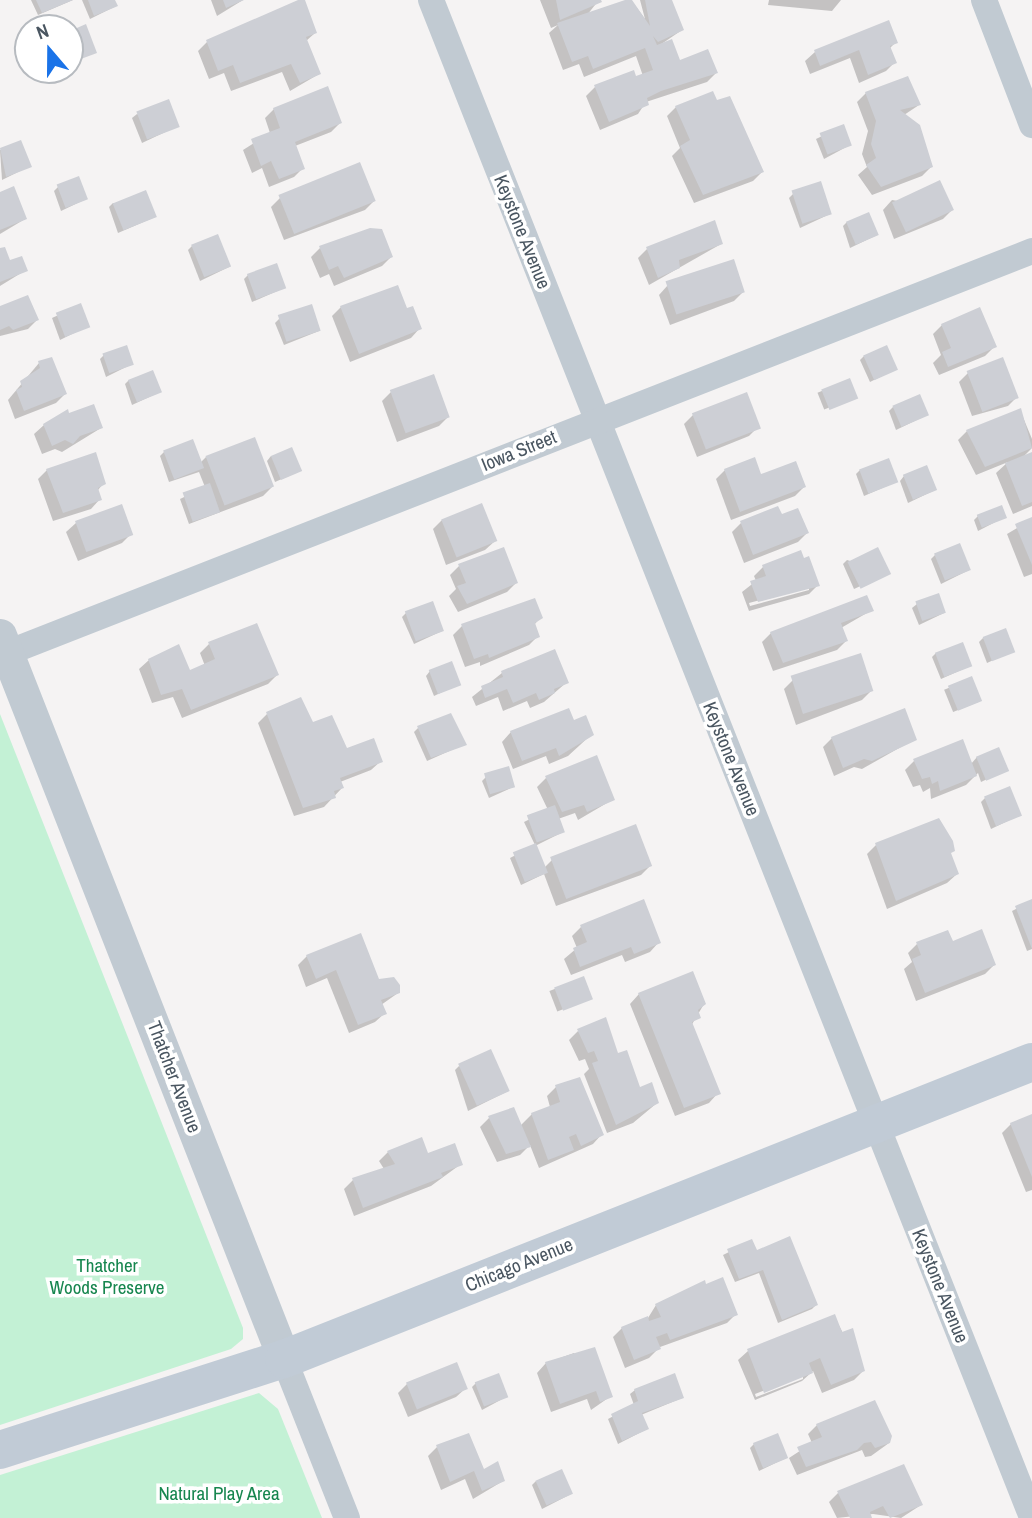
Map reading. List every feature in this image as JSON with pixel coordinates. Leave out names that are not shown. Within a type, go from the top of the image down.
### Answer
[{"type":"main road","name":"Chicago Avenue","points":[[0,1450],[284,1359],[1032,1062]]},
{"type":"street","name":"Keystone Avenue","points":[[431,0],[1032,1517]]},
{"type":"street","points":[[984,0],[1032,125]]},
{"type":"street","name":"Iowa Street","points":[[3,644],[597,420],[1032,251]]},
{"type":"street","name":"Thatcher Avenue","points":[[3,644],[347,1518]]},
{"type":"green space","name":"Thatcher Woods Preserve","points":[[0,714],[243,1328],[243,1339],[231,1349],[0,1425]]},
{"type":"green space","name":"Natural Play Area","points":[[259,1393],[278,1409],[322,1518],[0,1518],[0,1475]]},
{"type":"building","points":[[36,0],[73,0],[42,13]]},
{"type":"building","points":[[88,0],[115,0],[118,6],[94,16]]},
{"type":"building","points":[[223,0],[244,0],[226,8]]},
{"type":"building","points":[[298,0],[305,0],[317,33],[306,37],[321,74],[300,83],[291,64],[240,83],[233,65],[218,71],[206,40]]},
{"type":"building","points":[[556,0],[601,0],[602,2],[560,20]]},
{"type":"building","points":[[632,0],[650,26],[645,0],[672,0],[684,30],[658,42],[653,36],[657,45],[672,39],[680,60],[708,49],[718,73],[661,91],[647,98],[649,105],[609,122],[594,85],[634,70],[636,76],[653,70],[645,48],[593,69],[588,56],[572,62],[557,23]]},
{"type":"building","points":[[889,20],[898,43],[890,46],[897,63],[868,75],[859,50],[820,66],[814,50]]},
{"type":"building","points":[[86,24],[97,53],[84,58]]},
{"type":"building","points":[[908,76],[921,105],[900,110],[920,125],[933,167],[881,187],[866,165],[876,158],[871,144],[876,121],[865,92]]},
{"type":"building","points":[[328,86],[342,123],[295,142],[305,169],[279,179],[271,161],[261,166],[251,139],[280,128],[273,108]]},
{"type":"building","points":[[713,91],[717,100],[730,96],[764,172],[703,195],[680,146],[690,140],[675,106]]},
{"type":"building","points":[[169,99],[180,127],[147,140],[136,112]]},
{"type":"building","points":[[844,124],[852,146],[827,155],[820,133]]},
{"type":"building","points":[[21,140],[32,167],[6,177],[0,148]]},
{"type":"building","points":[[360,162],[376,201],[294,234],[278,195]]},
{"type":"building","points":[[79,176],[88,199],[66,208],[57,185]]},
{"type":"building","points":[[940,180],[954,210],[906,232],[892,202]]},
{"type":"building","points":[[821,181],[832,214],[802,224],[792,191]]},
{"type":"building","points":[[14,186],[27,219],[0,230],[0,192]]},
{"type":"building","points":[[146,190],[157,217],[123,230],[113,203]]},
{"type":"building","points":[[869,212],[879,235],[856,245],[846,222]]},
{"type":"building","points":[[715,220],[723,244],[679,260],[680,268],[658,278],[646,247]]},
{"type":"building","points":[[370,228],[382,229],[393,257],[344,278],[338,266],[329,270],[319,246]]},
{"type":"building","points":[[218,234],[231,266],[204,277],[191,245]]},
{"type":"building","points":[[5,247],[10,260],[22,256],[28,271],[0,282],[0,248]]},
{"type":"building","points":[[734,259],[745,292],[676,315],[666,281]]},
{"type":"building","points":[[277,263],[286,288],[256,299],[247,274]]},
{"type":"building","points":[[398,285],[407,308],[413,306],[422,329],[359,354],[340,306]]},
{"type":"building","points":[[28,295],[39,320],[13,330],[9,326],[0,330],[0,306]]},
{"type":"building","points":[[81,303],[90,327],[65,337],[56,313]]},
{"type":"building","points":[[312,304],[321,331],[286,342],[278,315]]},
{"type":"building","points":[[980,307],[997,347],[948,367],[942,352],[951,348],[941,324]]},
{"type":"building","points":[[127,345],[134,365],[109,373],[102,353]]},
{"type":"building","points":[[887,345],[898,370],[874,380],[863,356]]},
{"type":"building","points":[[52,357],[67,394],[24,411],[16,390],[22,387],[20,381],[40,368],[38,361]]},
{"type":"building","points":[[1003,357],[1019,398],[982,412],[967,371]]},
{"type":"building","points":[[153,370],[162,392],[137,402],[128,380]]},
{"type":"building","points":[[434,374],[450,417],[406,433],[390,390]]},
{"type":"building","points":[[850,378],[858,398],[829,410],[821,390]]},
{"type":"building","points":[[747,392],[761,428],[706,450],[692,413]]},
{"type":"building","points":[[920,394],[929,415],[901,427],[892,406]]},
{"type":"building","points":[[94,404],[103,428],[80,436],[73,444],[65,440],[52,446],[43,424],[68,409],[69,413]]},
{"type":"building","points":[[1021,408],[1032,448],[985,467],[966,430]]},
{"type":"building","points":[[255,437],[274,486],[225,505],[206,456]]},
{"type":"building","points":[[193,439],[204,468],[174,479],[163,450]]},
{"type":"building","points":[[292,447],[302,471],[281,480],[271,456]]},
{"type":"building","points":[[96,452],[106,484],[98,488],[102,500],[63,513],[46,469]]},
{"type":"building","points":[[1032,452],[1032,502],[1022,506],[1005,463]]},
{"type":"building","points":[[755,457],[761,474],[796,461],[806,487],[740,512],[724,469]]},
{"type":"building","points":[[889,458],[898,482],[868,494],[859,469]]},
{"type":"building","points":[[927,465],[937,490],[913,500],[903,475]]},
{"type":"building","points":[[210,483],[220,512],[193,522],[183,492]]},
{"type":"building","points":[[482,503],[497,541],[457,557],[441,519]]},
{"type":"building","points":[[122,504],[133,535],[86,552],[75,521]]},
{"type":"building","points":[[1002,505],[1007,518],[982,528],[977,515]]},
{"type":"building","points":[[778,506],[782,514],[798,508],[809,533],[753,555],[740,521]]},
{"type":"building","points":[[1032,517],[1032,565],[1015,524]]},
{"type":"building","points":[[960,543],[971,570],[945,580],[934,553]]},
{"type":"building","points":[[504,547],[518,583],[467,604],[457,586],[466,583],[458,564]]},
{"type":"building","points":[[878,547],[891,574],[861,589],[847,562]]},
{"type":"building","points":[[801,550],[804,558],[809,556],[820,586],[758,602],[750,581],[766,576],[762,565]]},
{"type":"building","points":[[939,593],[946,613],[922,621],[915,601]]},
{"type":"building","points":[[867,595],[874,611],[841,623],[848,641],[783,663],[770,632]]},
{"type":"building","points":[[535,598],[543,618],[535,623],[540,637],[489,658],[488,654],[474,659],[461,624]]},
{"type":"building","points":[[433,601],[444,631],[416,641],[405,611]]},
{"type":"building","points":[[257,623],[279,675],[191,710],[182,689],[161,695],[148,659],[179,644],[190,670],[215,659],[208,642]]},
{"type":"building","points":[[1006,628],[1015,652],[992,661],[983,637]]},
{"type":"building","points":[[963,642],[972,666],[944,677],[935,653]]},
{"type":"building","points":[[555,649],[569,683],[554,689],[555,693],[539,700],[536,693],[513,703],[507,689],[485,698],[481,686],[503,677],[501,671]]},
{"type":"building","points":[[861,653],[873,691],[803,714],[791,676]]},
{"type":"building","points":[[452,661],[461,685],[438,694],[429,670]]},
{"type":"building","points":[[972,676],[982,701],[958,711],[948,686]]},
{"type":"building","points":[[301,697],[313,722],[332,715],[347,748],[374,738],[383,762],[340,778],[344,788],[334,791],[336,798],[303,808],[266,712]]},
{"type":"building","points":[[569,708],[574,720],[586,715],[594,735],[559,756],[556,748],[522,761],[510,731]]},
{"type":"building","points":[[905,708],[917,740],[872,761],[864,759],[843,768],[831,737]]},
{"type":"building","points":[[451,713],[467,745],[431,758],[417,726]]},
{"type":"building","points":[[963,739],[977,776],[940,791],[938,781],[932,784],[930,777],[922,779],[913,759]]},
{"type":"building","points":[[999,747],[1009,771],[986,781],[976,757]]},
{"type":"building","points":[[597,755],[615,800],[587,812],[584,805],[562,812],[545,776]]},
{"type":"building","points":[[509,766],[515,787],[490,794],[484,773]]},
{"type":"building","points":[[1010,786],[1022,816],[996,826],[984,796]]},
{"type":"building","points":[[555,805],[565,832],[537,843],[527,815]]},
{"type":"building","points":[[939,818],[953,841],[955,851],[951,853],[959,874],[896,901],[875,843]]},
{"type":"building","points":[[636,824],[652,866],[566,899],[550,857]]},
{"type":"building","points":[[536,843],[548,873],[525,882],[513,852]]},
{"type":"building","points":[[644,899],[661,943],[634,954],[631,947],[580,967],[573,948],[587,942],[580,925]]},
{"type":"building","points":[[1032,899],[1032,949],[1015,906]]},
{"type":"building","points":[[982,929],[996,965],[925,993],[912,959],[921,955],[916,942],[948,930],[953,941]]},
{"type":"building","points":[[361,933],[379,979],[394,977],[400,985],[400,993],[381,1000],[387,1014],[358,1025],[336,970],[316,979],[306,955]]},
{"type":"building","points":[[693,971],[706,1004],[698,1010],[701,1018],[692,1022],[721,1094],[684,1108],[638,993]]},
{"type":"building","points":[[584,976],[593,999],[563,1011],[554,987]]},
{"type":"building","points":[[606,1017],[618,1053],[627,1050],[640,1087],[652,1082],[659,1103],[616,1125],[592,1063],[598,1061],[594,1051],[588,1053],[577,1029]]},
{"type":"building","points":[[491,1049],[510,1091],[477,1106],[458,1064]]},
{"type":"building","points":[[580,1077],[604,1135],[581,1146],[576,1134],[569,1137],[574,1150],[548,1160],[531,1113],[560,1102],[555,1085]]},
{"type":"building","points":[[514,1107],[531,1147],[506,1154],[488,1116]]},
{"type":"building","points":[[1032,1114],[1032,1177],[1010,1123]]},
{"type":"building","points":[[422,1137],[428,1153],[455,1143],[463,1165],[441,1173],[443,1177],[363,1208],[352,1178],[395,1164],[387,1151]]},
{"type":"building","points":[[790,1236],[818,1305],[782,1320],[763,1270],[739,1279],[727,1249],[752,1239],[757,1250]]},
{"type":"building","points":[[723,1277],[738,1315],[670,1340],[667,1333],[656,1337],[661,1349],[634,1360],[621,1327],[648,1316],[649,1321],[661,1317],[655,1304],[705,1280],[706,1284]]},
{"type":"building","points":[[835,1314],[842,1332],[853,1328],[865,1371],[831,1385],[820,1358],[809,1363],[813,1373],[764,1393],[747,1349]]},
{"type":"building","points":[[595,1347],[613,1397],[600,1402],[596,1391],[560,1404],[545,1362]]},
{"type":"building","points":[[457,1362],[468,1389],[417,1409],[406,1383]]},
{"type":"building","points":[[499,1373],[508,1397],[484,1407],[475,1382]]},
{"type":"building","points":[[675,1373],[684,1398],[642,1413],[649,1429],[622,1441],[611,1414],[638,1401],[634,1389]]},
{"type":"building","points":[[875,1400],[892,1436],[890,1443],[875,1448],[871,1442],[864,1443],[857,1450],[806,1467],[797,1447],[822,1437],[816,1424]]},
{"type":"building","points":[[469,1433],[484,1469],[498,1461],[505,1481],[482,1491],[474,1471],[450,1482],[436,1445]]},
{"type":"building","points":[[778,1433],[788,1458],[763,1468],[753,1443]]},
{"type":"building","points":[[904,1464],[923,1505],[890,1518],[883,1506],[870,1512],[872,1518],[850,1518],[837,1491]]},
{"type":"building","points":[[562,1469],[573,1494],[546,1505],[536,1481]]}]
